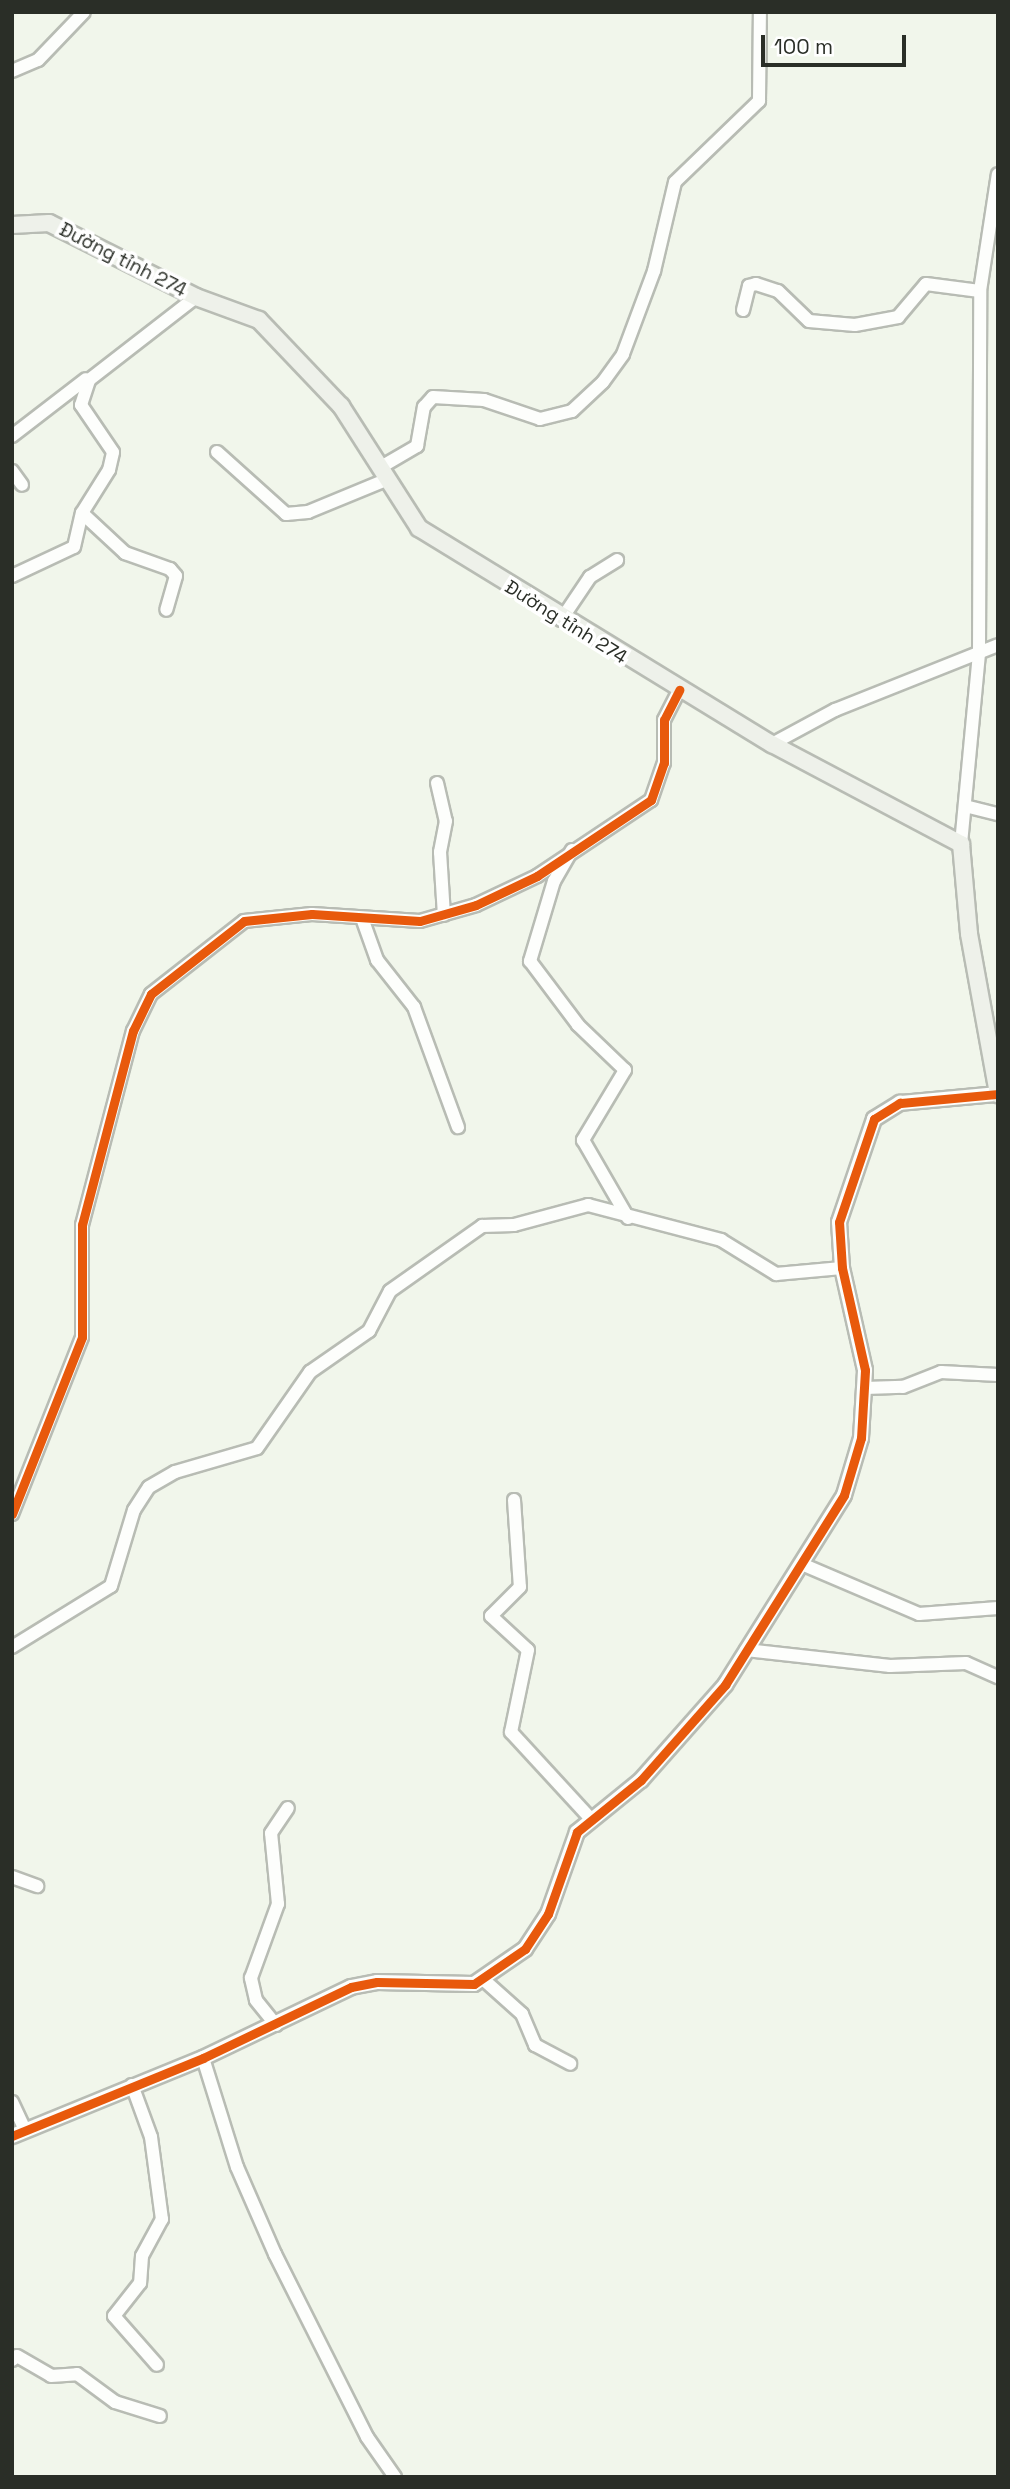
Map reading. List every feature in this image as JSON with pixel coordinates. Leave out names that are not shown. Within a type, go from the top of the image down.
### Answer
[{"type":"main road","name":"Đường tỉnh 274","points":[[12,225],[49,223],[196,297],[249,315],[274,332],[341,406],[419,528],[561,620],[679,690],[772,744],[961,844]]},
{"type":"main road","points":[[961,844],[997,1094]]},
{"type":"street","points":[[12,71],[38,60],[84,12]]},
{"type":"street","points":[[216,452],[267,503],[286,514],[308,512],[385,473],[417,446],[424,407],[433,397],[492,401],[540,419],[572,411],[603,382],[623,354],[654,271],[675,182],[744,122],[759,101],[760,12]]},
{"type":"street","points":[[961,844],[969,807],[979,654],[980,291],[998,174]]},
{"type":"street","points":[[743,310],[749,286],[756,284],[791,300],[809,321],[855,325],[898,317],[926,284],[980,291]]},
{"type":"street","points":[[13,435],[196,297]]},
{"type":"street","points":[[12,576],[74,547],[82,513],[113,461],[109,443],[81,405],[82,392],[100,369]]},
{"type":"street","points":[[12,471],[22,485]]},
{"type":"street","points":[[82,513],[125,553],[170,569],[176,576],[166,610]]},
{"type":"street","points":[[561,620],[590,577],[617,560]]},
{"type":"street","points":[[772,744],[835,710],[998,645]]},
{"type":"street","points":[[12,1514],[82,1337],[82,1225],[144,1004],[235,924],[278,914],[412,922],[444,915],[537,876],[571,848],[641,812],[651,800],[664,763],[664,720],[679,690]]},
{"type":"street","points":[[437,783],[446,821],[440,852],[444,915]]},
{"type":"street","points":[[969,807],[998,814]]},
{"type":"street","points":[[571,848],[554,881],[530,961],[578,1025],[625,1070],[583,1140],[628,1217]]},
{"type":"street","points":[[362,918],[377,960],[423,1028],[458,1127]]},
{"type":"street","points":[[12,2102],[19,2133],[203,2058],[364,1983],[459,1987],[484,1980],[513,1961],[539,1931],[571,1843],[591,1819],[641,1780],[725,1685],[804,1565],[855,1466],[865,1388],[842,1268],[841,1212],[874,1119],[900,1103],[997,1094]]},
{"type":"street","points":[[12,1647],[111,1586],[134,1510],[149,1487],[175,1472],[245,1454],[267,1440],[310,1372],[369,1331],[398,1284],[488,1224],[514,1225],[580,1204],[721,1240],[776,1274],[842,1268]]},
{"type":"street","points":[[865,1388],[903,1387],[941,1372],[998,1375]]},
{"type":"street","points":[[513,1500],[520,1587],[491,1616],[528,1650],[511,1732],[591,1819]]},
{"type":"street","points":[[804,1565],[919,1614],[998,1608]]},
{"type":"street","points":[[746,1650],[900,1667],[966,1663],[998,1678]]},
{"type":"street","points":[[275,2025],[256,2000],[251,1978],[278,1904],[271,1833],[288,1808]]},
{"type":"street","points":[[12,1877],[37,1886]]},
{"type":"street","points":[[484,1980],[522,2014],[535,2045],[570,2064]]},
{"type":"street","points":[[203,2058],[237,2167],[275,2254],[367,2437],[395,2477]]},
{"type":"street","points":[[132,2085],[151,2137],[162,2219],[142,2256],[140,2283],[114,2316],[157,2365]]},
{"type":"street","points":[[12,2360],[16,2356],[51,2376],[78,2374],[115,2402],[160,2416]]},
{"type":"cycle path","points":[[12,1514],[82,1337],[82,1225],[133,1031],[151,994],[244,921],[312,914],[420,921],[476,905],[537,876],[651,800],[664,763],[664,720],[679,690]]},
{"type":"cycle path","points":[[12,2136],[203,2058],[351,1987],[377,1982],[474,1984],[525,1949],[548,1914],[577,1832],[641,1780],[725,1685],[844,1495],[861,1438],[865,1370],[842,1268],[839,1222],[874,1119],[900,1103],[997,1094]]}]
